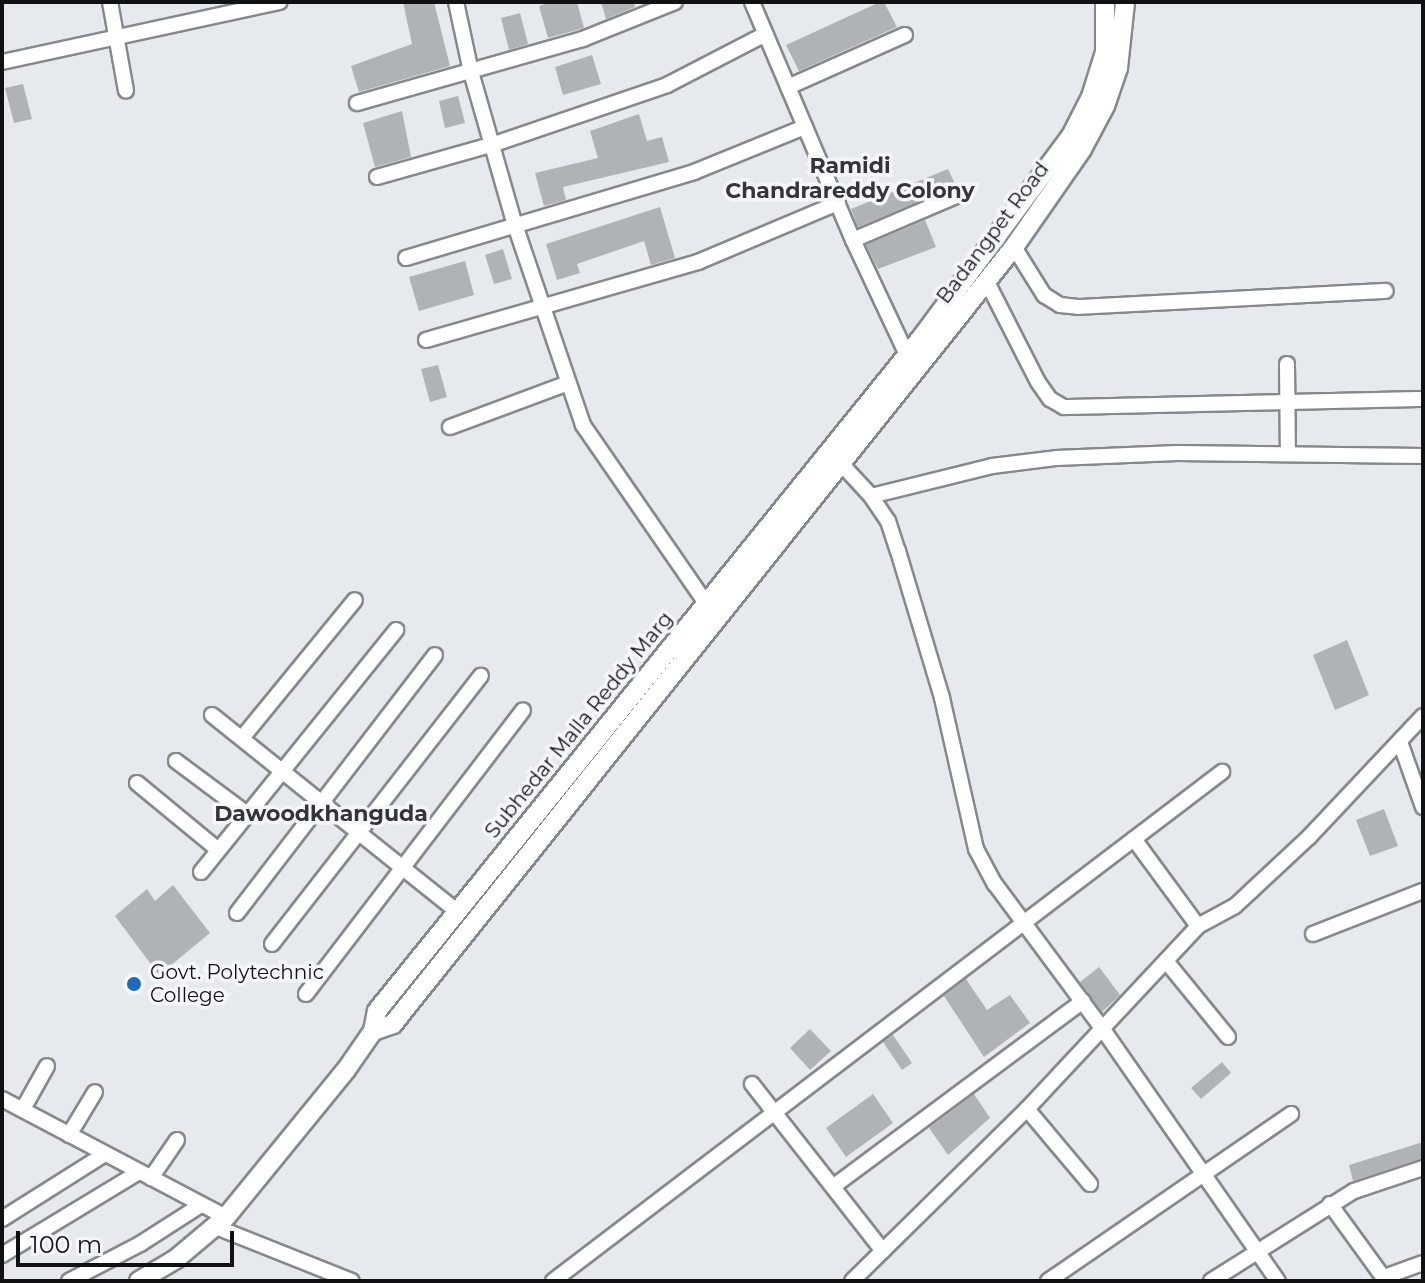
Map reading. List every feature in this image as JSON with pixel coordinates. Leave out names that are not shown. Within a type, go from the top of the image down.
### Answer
[{"type":"main road","name":"Badangpet Road","points":[[835,458],[907,355],[1071,136],[1091,97],[1105,52],[1105,2]]},
{"type":"main road","name":"Badangpet Road","points":[[835,458],[1014,247],[1082,149],[1105,106],[1118,68],[1125,2]]},
{"type":"main road","name":"Subhedar Malla Reddy Marg","points":[[139,1281],[176,1259],[221,1222],[346,1070],[373,1031],[377,1011],[705,602],[835,458]]},
{"type":"main road","name":"Subhedar Malla Reddy Marg","points":[[373,1031],[393,1024],[835,458]]},
{"type":"street","points":[[110,2],[126,91]]},
{"type":"street","points":[[2,62],[280,2]]},
{"type":"street","points":[[456,2],[471,72],[515,225],[540,307],[583,425],[705,602]]},
{"type":"street","points":[[357,103],[583,39],[675,2]]},
{"type":"street","points":[[752,2],[853,240],[907,355]]},
{"type":"street","points":[[377,177],[491,145],[667,85],[766,34]]},
{"type":"street","points":[[788,87],[905,35]]},
{"type":"street","points":[[406,258],[694,172],[805,127]]},
{"type":"street","points":[[853,240],[956,196]]},
{"type":"street","points":[[426,340],[698,262],[838,203]]},
{"type":"street","points":[[1014,247],[1044,295],[1060,305],[1078,307],[1386,291]]},
{"type":"street","points":[[986,280],[1038,382],[1050,399],[1064,407],[1423,399]]},
{"type":"street","points":[[1287,364],[1288,454]]},
{"type":"street","points":[[450,427],[568,383]]},
{"type":"street","points":[[871,496],[992,466],[1056,458],[1288,454],[1423,456]]},
{"type":"street","points":[[835,458],[871,496],[888,521],[942,698],[976,849],[1024,923],[1083,1001],[1278,1281]]},
{"type":"street","points":[[242,738],[355,600]]},
{"type":"street","points":[[201,872],[396,630]]},
{"type":"street","points":[[237,913],[435,655]]},
{"type":"street","points":[[272,944],[481,676]]},
{"type":"street","points":[[306,994],[523,710]]},
{"type":"street","points":[[212,715],[458,912]]},
{"type":"street","points":[[852,1281],[1027,1109],[1198,926],[1244,898],[1423,716]]},
{"type":"street","points":[[1400,742],[1417,778],[1423,807]]},
{"type":"street","points":[[176,761],[247,814]]},
{"type":"street","points":[[553,1281],[1222,772]]},
{"type":"street","points":[[137,783],[217,849]]},
{"type":"street","points":[[1134,839],[1198,926]]},
{"type":"street","points":[[1313,934],[1423,891]]},
{"type":"street","points":[[1166,961],[1228,1037]]},
{"type":"street","points":[[834,1186],[1083,1001]]},
{"type":"street","points":[[23,1109],[47,1066]]},
{"type":"street","points":[[752,1084],[883,1251]]},
{"type":"street","points":[[69,1135],[95,1092]]},
{"type":"street","points":[[2,1099],[201,1205],[221,1222],[344,1280]]},
{"type":"street","points":[[1027,1109],[1090,1184]]},
{"type":"street","points":[[1048,1281],[1291,1114]]},
{"type":"street","points":[[2,1255],[145,1175],[177,1140]]},
{"type":"street","points":[[2,1219],[105,1154]]},
{"type":"street","points":[[1211,1281],[1354,1191],[1423,1168]]},
{"type":"street","points":[[1330,1204],[1385,1279],[1423,1263]]},
{"type":"street","points":[[69,1281],[140,1244],[201,1205]]},
{"type":"building","points":[[403,2],[434,2],[450,66],[359,92],[351,66],[412,44]]},
{"type":"building","points":[[551,2],[577,2],[584,28],[548,38],[539,6]]},
{"type":"building","points":[[601,2],[634,2],[635,7],[606,19]]},
{"type":"building","points":[[884,2],[897,27],[799,71],[786,45]]},
{"type":"building","points":[[520,13],[528,44],[509,50],[501,18]]},
{"type":"building","points":[[592,55],[601,84],[563,95],[555,67]]},
{"type":"building","points":[[23,84],[32,119],[14,123],[5,88]]},
{"type":"building","points":[[458,96],[465,123],[445,128],[439,101]]},
{"type":"building","points":[[402,111],[411,157],[375,167],[363,123]]},
{"type":"building","points":[[639,114],[647,141],[662,137],[669,162],[563,187],[566,200],[544,206],[535,173],[598,158],[590,131]]},
{"type":"building","points":[[948,169],[956,186],[858,227],[851,209]]},
{"type":"building","points":[[660,207],[675,258],[651,265],[644,241],[577,264],[580,273],[557,280],[546,244]]},
{"type":"building","points":[[925,220],[936,247],[878,269],[866,245]]},
{"type":"building","points":[[503,249],[512,279],[494,284],[485,255]]},
{"type":"building","points":[[465,261],[474,295],[419,311],[409,277]]},
{"type":"building","points":[[438,365],[447,397],[430,402],[421,369]]},
{"type":"building","points":[[1347,640],[1369,695],[1335,710],[1313,655]]},
{"type":"building","points":[[1384,809],[1398,846],[1370,856],[1356,820]]},
{"type":"building","points":[[173,885],[210,933],[159,975],[115,916],[147,889],[155,901]]},
{"type":"building","points":[[1099,967],[1120,995],[1102,1012],[1080,982]]},
{"type":"building","points":[[966,979],[987,1010],[1010,995],[1030,1023],[984,1057],[944,996]]},
{"type":"building","points":[[810,1029],[831,1051],[810,1070],[790,1048]]},
{"type":"building","points":[[893,1035],[912,1063],[902,1070],[883,1042]]},
{"type":"building","points":[[1222,1062],[1231,1073],[1201,1099],[1191,1088]]},
{"type":"building","points":[[873,1094],[893,1123],[846,1157],[826,1128]]},
{"type":"building","points":[[974,1094],[990,1118],[948,1155],[929,1128]]},
{"type":"building","points":[[1423,1142],[1423,1158],[1353,1181],[1349,1165]]},
{"type":"place","name":"Govt. Polytechnic College","points":[[134,984]]},
{"type":"district","name":"Ramidi Chandrareddy Colony","points":[[850,178]]},
{"type":"district","name":"Dawoodkhanguda","points":[[321,814]]}]
